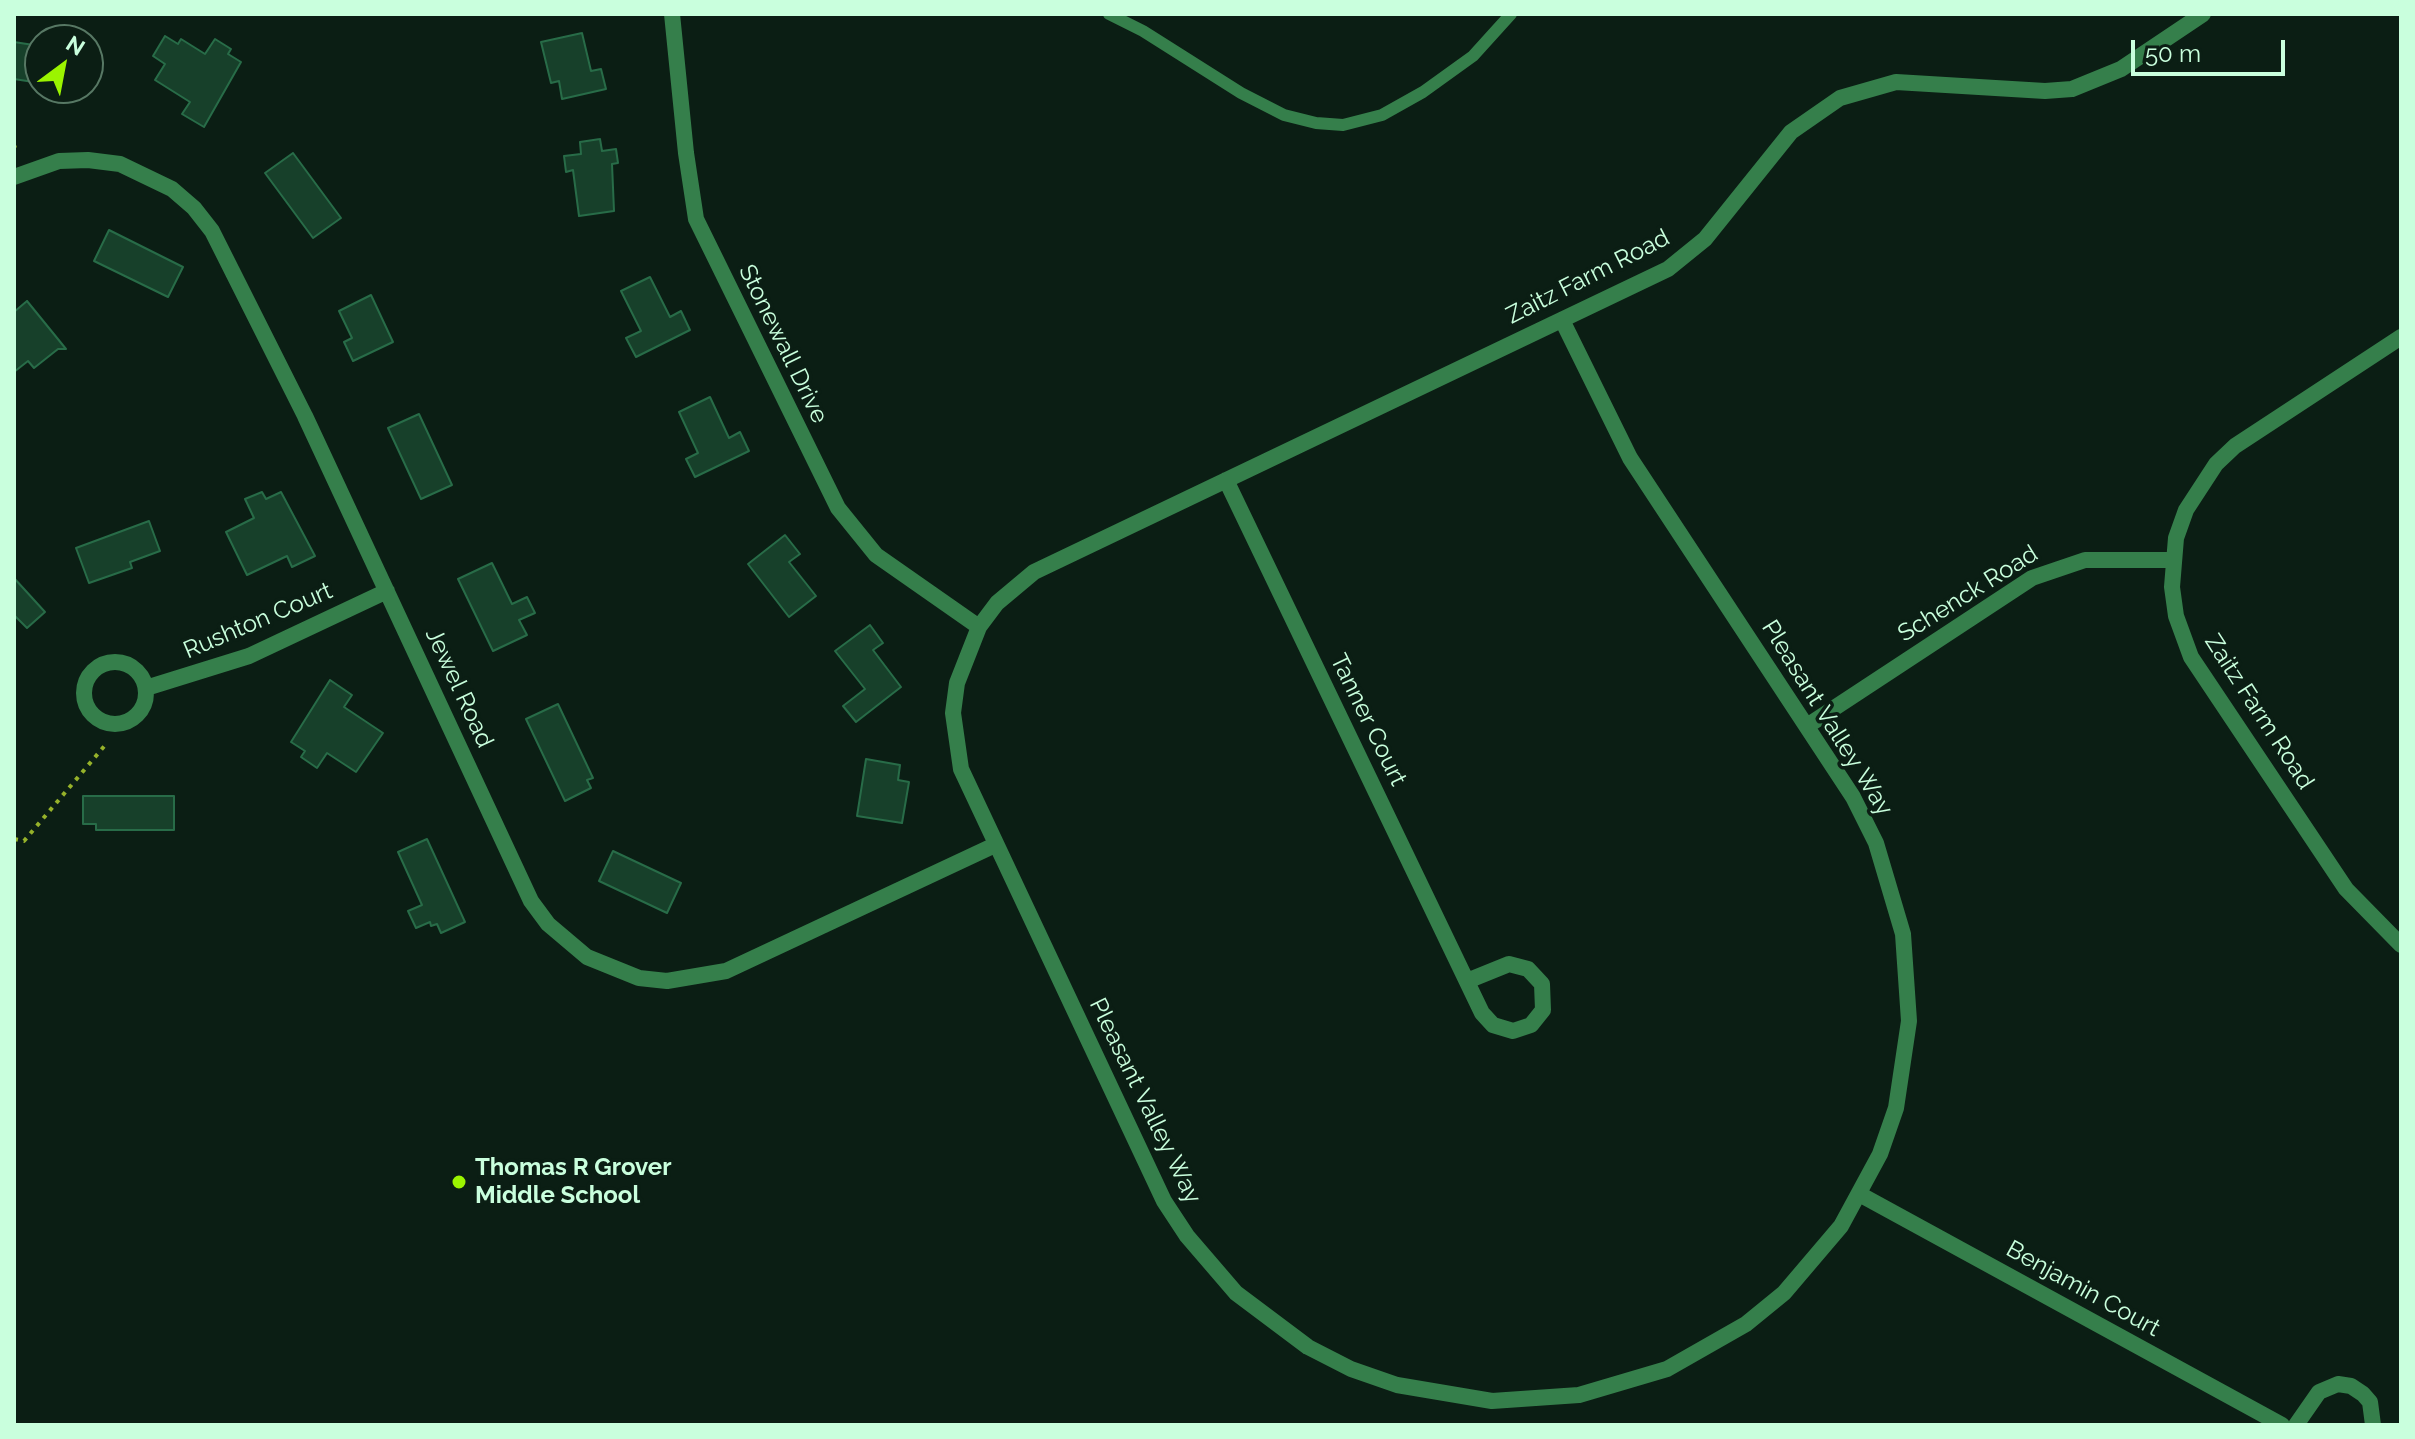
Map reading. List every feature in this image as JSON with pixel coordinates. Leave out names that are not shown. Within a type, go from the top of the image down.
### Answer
[{"type":"street","name":"Stonewall Drive","points":[[672,14],[696,219],[831,495],[856,534],[876,555],[979,627]]},
{"type":"street","name":"Zaitz Farm Road","points":[[979,627],[997,603],[1034,572],[1668,269],[1705,239],[1791,132],[1840,98],[1896,82],[2045,91],[2072,89],[2121,69],[2203,14]]},
{"type":"street","name":"Jewel Road","points":[[14,177],[59,161],[88,160],[120,164],[160,181],[194,208],[212,231],[298,401],[531,901],[566,942],[612,969],[667,981],[726,971],[995,845]]},
{"type":"street","name":"Pleasant Valley Way","points":[[979,627],[957,683],[955,743],[961,769],[1164,1201],[1187,1236],[1236,1293],[1274,1324],[1351,1369],[1397,1385],[1492,1401],[1552,1399],[1620,1386],[1692,1357],[1746,1324],[1813,1262],[1861,1195],[1896,1108],[1905,1061],[1908,977],[1903,934],[1876,843],[1853,797],[1630,458],[1562,320]]},
{"type":"street","name":"Zaitz Farm Road","points":[[2401,337],[2235,446],[2216,464],[2186,510],[2173,560],[2176,616],[2191,657],[2346,889],[2401,945]]},
{"type":"street","name":"Tanner Court","points":[[1226,480],[1482,1013],[1504,1030],[1525,1029],[1543,1010],[1542,984],[1528,969],[1509,964],[1467,981]]},
{"type":"street","name":"Schenck Road","points":[[1807,726],[2032,578],[2085,560],[2173,560]]},
{"type":"street","name":"Rushton Court","points":[[146,688],[249,656],[387,591]]},
{"type":"street","name":"Benjamin Court","points":[[1861,1195],[2282,1425]]},
{"type":"street","points":[[2296,1425],[2319,1392],[2338,1384],[2351,1386],[2370,1402],[2373,1425]]},
{"type":"lane","points":[[1109,14],[1143,31],[1241,93],[1284,115],[1316,123],[1343,125],[1382,115],[1423,92],[1473,56],[1511,14]]},
{"type":"path","points":[[14,839],[24,841],[107,743]]},
{"type":"building","points":[[582,33],[591,71],[601,69],[606,89],[562,99],[559,81],[551,83],[541,42]]},
{"type":"building","points":[[165,36],[178,44],[181,39],[205,54],[215,39],[231,49],[228,54],[241,62],[204,127],[182,114],[190,102],[155,80],[165,64],[153,56]]},
{"type":"building","points":[[14,42],[24,44],[24,81],[14,79]]},
{"type":"building","points":[[600,139],[602,151],[616,149],[618,163],[612,164],[614,211],[579,216],[573,170],[566,172],[564,156],[581,154],[580,142]]},
{"type":"building","points":[[293,153],[341,218],[313,238],[265,173]]},
{"type":"building","points":[[109,230],[183,267],[168,297],[94,261]]},
{"type":"building","points":[[650,277],[670,317],[681,311],[690,330],[636,357],[626,338],[641,331],[621,291]]},
{"type":"building","points":[[371,295],[393,342],[353,361],[344,342],[352,338],[339,311]]},
{"type":"building","points":[[27,301],[66,349],[58,349],[34,368],[28,361],[14,372],[14,312]]},
{"type":"building","points":[[710,397],[729,438],[740,432],[749,451],[695,477],[686,459],[698,453],[679,412]]},
{"type":"building","points":[[419,414],[452,485],[421,499],[388,428]]},
{"type":"building","points":[[262,492],[266,499],[281,492],[315,556],[292,567],[287,556],[247,575],[226,532],[254,518],[245,499]]},
{"type":"building","points":[[149,521],[160,551],[130,562],[132,568],[89,583],[76,548]]},
{"type":"building","points":[[785,535],[800,554],[789,562],[816,596],[789,617],[748,564]]},
{"type":"building","points":[[492,563],[512,604],[527,597],[535,613],[519,620],[527,635],[493,651],[458,579]]},
{"type":"building","points":[[14,578],[45,612],[27,628],[14,615]]},
{"type":"building","points":[[870,625],[883,643],[873,650],[901,687],[856,722],[843,706],[865,689],[835,651]]},
{"type":"building","points":[[330,680],[352,695],[344,707],[383,733],[356,772],[327,753],[317,768],[301,757],[305,751],[291,742]]},
{"type":"building","points":[[558,704],[593,778],[587,780],[591,788],[565,801],[526,719]]},
{"type":"building","points":[[866,759],[900,765],[898,780],[909,782],[902,823],[857,816]]},
{"type":"building","points":[[83,796],[174,796],[174,830],[96,830],[96,824],[83,824]]},
{"type":"building","points":[[427,839],[465,922],[441,933],[437,924],[431,926],[430,922],[416,928],[408,911],[422,905],[398,852]]},
{"type":"building","points":[[613,851],[681,883],[667,913],[599,881]]},
{"type":"place","name":"Thomas R Grover Middle School","points":[[459,1182]]}]
